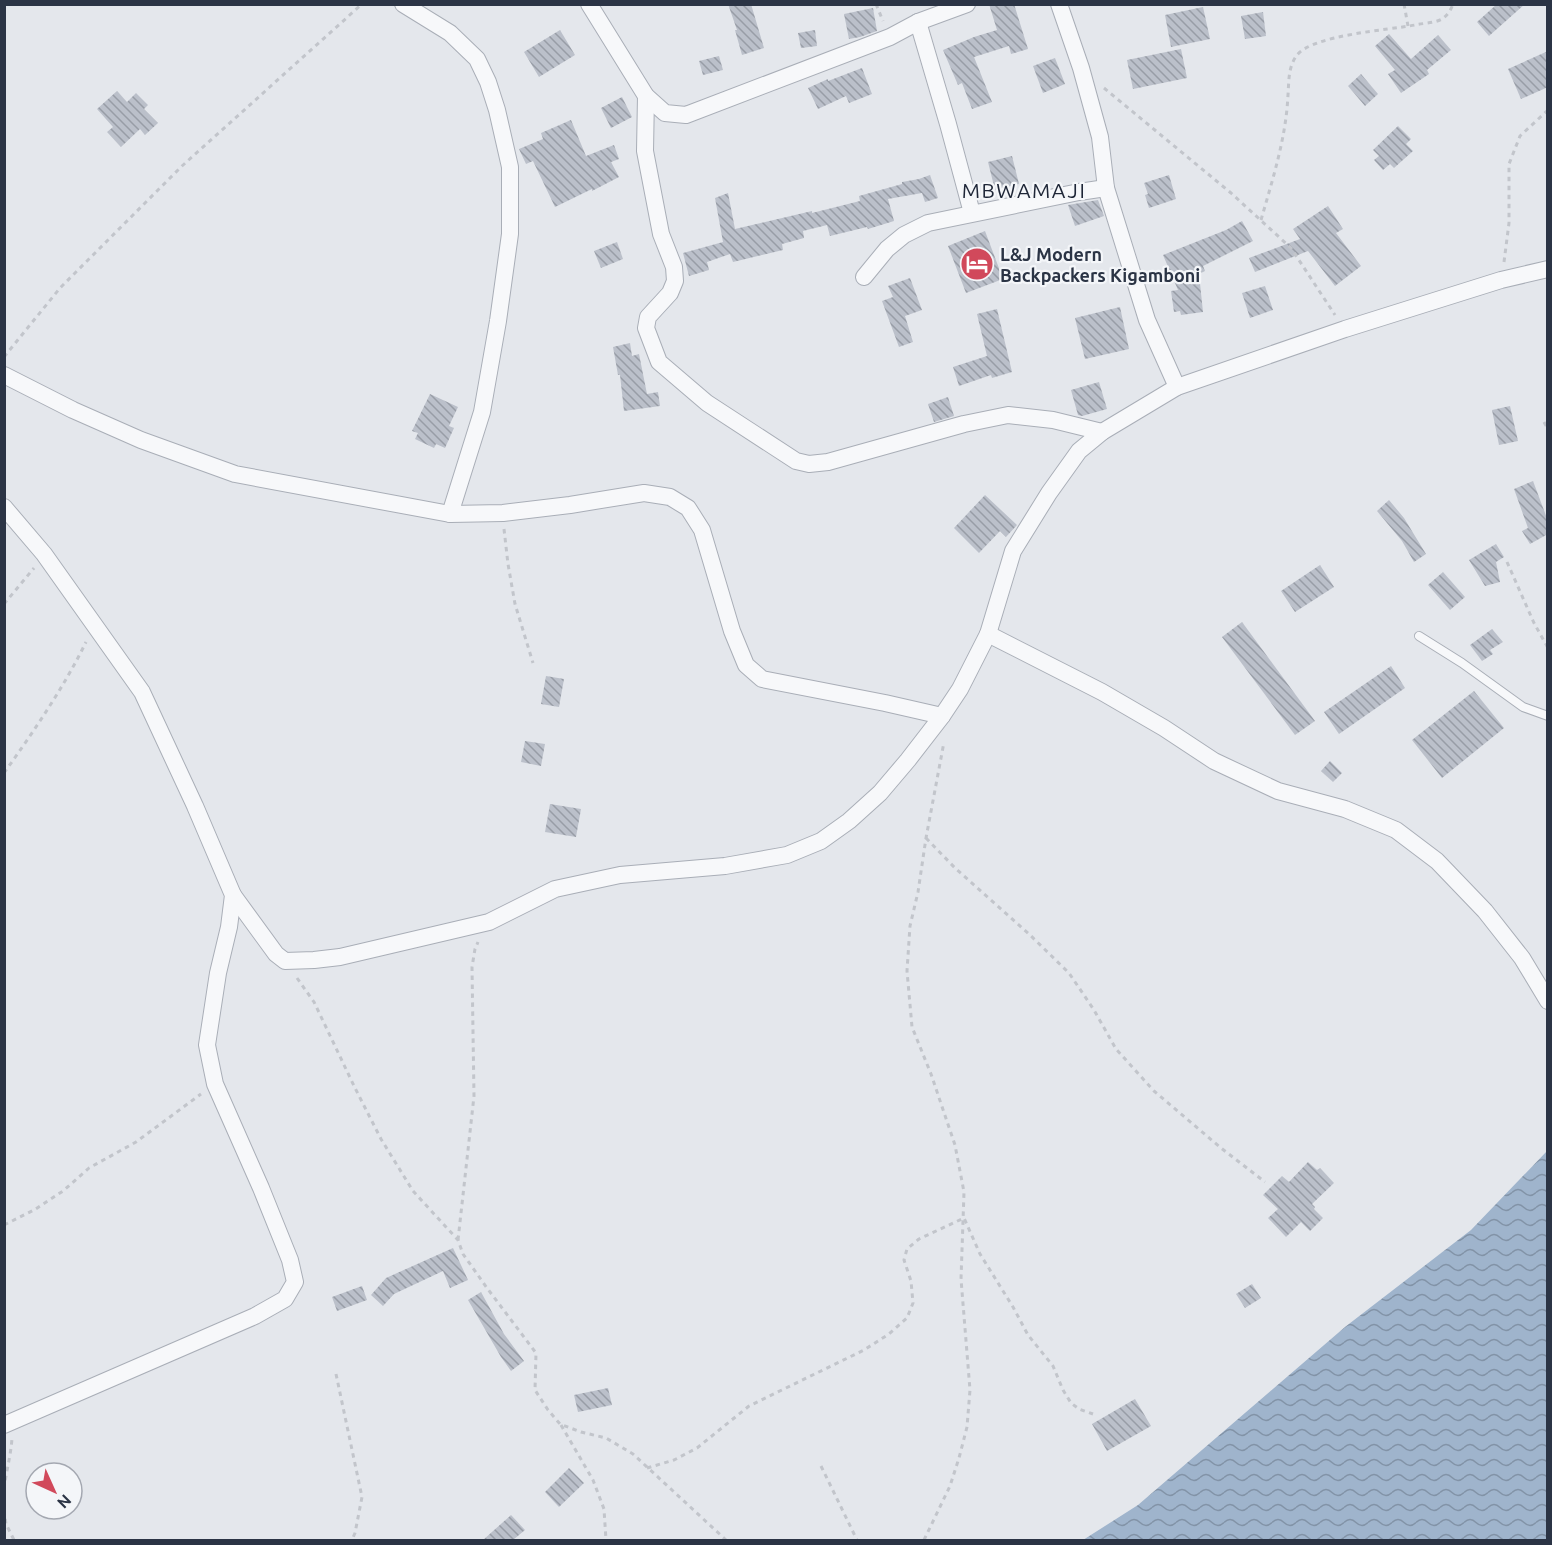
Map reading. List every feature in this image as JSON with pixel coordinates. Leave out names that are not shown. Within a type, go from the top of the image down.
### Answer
[{"type":"street","points":[[403,4],[450,33],[477,59],[488,82],[497,110],[510,167],[510,234],[494,344],[482,412],[450,514]]},
{"type":"street","points":[[589,4],[646,96],[664,113],[687,115],[890,37],[918,22],[967,4]]},
{"type":"street","points":[[1059,4],[1081,68],[1100,137],[1106,188],[1148,320],[1177,387]]},
{"type":"street","points":[[918,22],[972,213]]},
{"type":"street","points":[[646,96],[645,151],[661,234],[674,267],[675,281],[670,293],[648,317],[646,328],[659,362],[707,403],[796,461],[809,464],[828,462],[964,424],[1008,416],[1053,420],[1102,432]]},
{"type":"street","points":[[864,277],[887,249],[904,235],[928,223],[1106,188]]},
{"type":"street","points":[[4,507],[44,554],[142,693],[195,806],[233,896],[276,954],[285,962],[340,957],[489,922],[555,889],[620,875],[725,867],[787,855],[821,841],[849,822],[880,793],[942,716],[960,689],[988,634],[1013,551],[1049,493],[1073,460],[1102,432],[1177,387],[1345,329],[1501,280],[1548,269]]},
{"type":"street","points":[[4,375],[73,410],[141,440],[235,474],[450,514],[503,513],[570,505],[644,492],[670,497],[688,508],[702,530],[732,632],[746,664],[762,679],[942,716]]},
{"type":"street","points":[[988,634],[1102,692],[1164,728],[1214,761],[1278,791],[1345,809],[1396,830],[1437,861],[1485,911],[1522,958],[1548,1001]]},
{"type":"street","points":[[9,1423],[255,1316],[285,1299],[295,1282],[290,1260],[215,1084],[207,1045],[233,896]]},
{"type":"lane","points":[[1419,636],[1523,707],[1548,716]]},
{"type":"path","points":[[4,357],[60,288],[182,166],[362,4]]},
{"type":"path","points":[[1404,4],[1408,26]]},
{"type":"path","points":[[1261,220],[1282,150],[1288,110],[1290,69],[1298,54],[1313,43],[1332,38],[1443,18],[1453,4]]},
{"type":"path","points":[[1081,68],[1231,194],[1291,248],[1345,329]]},
{"type":"path","points":[[1501,280],[1509,223],[1509,164],[1520,136],[1548,110]]},
{"type":"path","points":[[1544,422],[1548,429]]},
{"type":"path","points":[[503,513],[515,604],[533,663]]},
{"type":"path","points":[[4,603],[44,554]]},
{"type":"path","points":[[1507,562],[1534,623],[1548,648]]},
{"type":"path","points":[[4,773],[75,663],[94,624]]},
{"type":"path","points":[[924,1540],[950,1486],[959,1458],[967,1427],[970,1390],[961,1279],[964,1192],[955,1145],[912,1027],[907,971],[910,926],[944,740],[942,716]]},
{"type":"path","points":[[926,838],[955,868],[1069,973],[1094,1010],[1116,1049],[1154,1092],[1265,1182]]},
{"type":"path","points":[[458,1240],[474,1096],[472,967],[475,949],[489,922]]},
{"type":"path","points":[[285,962],[314,1002],[381,1139],[413,1191],[458,1240],[463,1254],[536,1353],[535,1390],[560,1424],[593,1480],[604,1509],[606,1540]]},
{"type":"path","points":[[4,1225],[34,1210],[63,1191],[89,1167],[136,1142],[215,1084]]},
{"type":"path","points":[[964,1218],[980,1254],[1028,1335],[1053,1366],[1071,1403],[1093,1414]]},
{"type":"path","points":[[647,1468],[674,1460],[697,1448],[749,1406],[864,1350],[889,1334],[907,1318],[913,1303],[911,1281],[904,1260],[907,1250],[919,1239],[964,1218]]},
{"type":"path","points":[[336,1374],[362,1497],[352,1540]]},
{"type":"path","points":[[4,1490],[11,1450],[9,1423]]},
{"type":"path","points":[[560,1424],[606,1438],[633,1454],[726,1540]]},
{"type":"path","points":[[821,1466],[857,1540]]},
{"type":"path","points":[[4,1510],[6,1524],[14,1540]]},
{"type":"water","points":[[1547,1151],[1547,1540],[1083,1540],[1138,1505],[1345,1327],[1471,1230]]},
{"type":"building","points":[[728,4],[751,4],[764,48],[742,55]]},
{"type":"building","points":[[989,4],[1014,4],[1028,49],[1011,54],[1009,46],[974,57],[992,102],[972,109],[962,83],[958,85],[943,50],[997,30]]},
{"type":"building","points":[[1497,4],[1525,4],[1489,36],[1477,22]]},
{"type":"building","points":[[1203,7],[1210,39],[1171,47],[1165,15]]},
{"type":"building","points":[[873,8],[877,31],[849,39],[844,14]]},
{"type":"building","points":[[1263,12],[1266,36],[1245,39],[1241,16]]},
{"type":"building","points":[[560,30],[575,55],[539,77],[524,52]]},
{"type":"building","points":[[815,30],[817,46],[801,48],[798,33]]},
{"type":"building","points":[[1389,34],[1411,59],[1438,35],[1451,50],[1427,70],[1429,74],[1401,93],[1388,74],[1395,70],[1375,46]]},
{"type":"building","points":[[1181,49],[1187,78],[1133,89],[1127,60]]},
{"type":"building","points":[[1548,51],[1548,87],[1521,99],[1508,69]]},
{"type":"building","points":[[719,56],[723,70],[703,75],[699,61]]},
{"type":"building","points":[[1055,58],[1065,84],[1043,93],[1033,66]]},
{"type":"building","points":[[862,68],[872,94],[849,103],[846,96],[818,109],[808,88]]},
{"type":"building","points":[[1361,74],[1378,94],[1365,106],[1348,86]]},
{"type":"building","points":[[117,91],[127,102],[136,93],[148,105],[144,109],[158,123],[145,135],[140,129],[121,147],[107,132],[113,127],[97,109]]},
{"type":"building","points":[[622,97],[632,117],[611,128],[601,108]]},
{"type":"building","points":[[571,120],[586,156],[614,145],[619,159],[611,162],[619,177],[555,207],[533,161],[526,164],[519,149],[543,139],[541,133]]},
{"type":"building","points":[[1398,126],[1411,139],[1406,144],[1413,151],[1394,168],[1390,164],[1383,170],[1374,160],[1379,156],[1373,150]]},
{"type":"building","points":[[1012,156],[1019,184],[995,190],[988,162]]},
{"type":"building","points":[[930,175],[938,198],[925,202],[922,193],[888,199],[894,221],[868,229],[867,227],[830,236],[827,225],[803,231],[804,238],[782,244],[783,250],[733,262],[730,254],[707,262],[709,270],[689,276],[683,253],[723,242],[715,198],[728,193],[735,229],[860,201],[859,196]]},
{"type":"building","points":[[1169,175],[1176,199],[1149,208],[1144,183]]},
{"type":"building","points":[[1098,200],[1104,216],[1075,226],[1068,205]]},
{"type":"building","points":[[1328,206],[1343,229],[1336,233],[1361,266],[1335,286],[1308,251],[1255,272],[1249,258],[1300,239],[1293,229]]},
{"type":"building","points":[[1242,221],[1253,241],[1203,266],[1205,271],[1199,274],[1203,312],[1181,315],[1180,311],[1174,312],[1171,291],[1178,290],[1163,255],[1226,230]]},
{"type":"building","points":[[985,231],[1003,279],[966,293],[948,246]]},
{"type":"building","points":[[617,242],[623,259],[601,268],[594,251]]},
{"type":"building","points":[[910,278],[922,310],[905,316],[913,342],[899,347],[882,301],[893,297],[888,286]]},
{"type":"building","points":[[1265,286],[1273,310],[1250,318],[1242,293]]},
{"type":"building","points":[[1120,307],[1129,349],[1085,359],[1075,318]]},
{"type":"building","points":[[997,309],[1012,372],[992,378],[991,375],[959,386],[953,367],[987,356],[977,314]]},
{"type":"building","points":[[630,343],[632,356],[639,354],[647,394],[658,392],[660,406],[624,411],[620,375],[618,375],[613,347]]},
{"type":"building","points":[[1099,382],[1107,409],[1078,415],[1071,390]]},
{"type":"building","points":[[430,394],[458,407],[449,426],[454,428],[445,448],[436,444],[434,448],[415,439],[418,433],[412,431]]},
{"type":"building","points":[[948,397],[954,416],[934,422],[928,404]]},
{"type":"building","points":[[1510,406],[1518,441],[1499,445],[1492,410]]},
{"type":"building","points":[[1533,481],[1548,521],[1548,534],[1530,544],[1522,531],[1528,528],[1514,489]]},
{"type":"building","points":[[985,495],[1017,525],[1006,537],[1000,531],[979,553],[954,528]]},
{"type":"building","points":[[1389,500],[1404,518],[1426,554],[1414,562],[1402,541],[1377,511]]},
{"type":"building","points":[[1496,544],[1504,557],[1496,562],[1500,582],[1485,586],[1469,560]]},
{"type":"building","points":[[1320,565],[1334,587],[1295,612],[1281,591]]},
{"type":"building","points":[[1443,572],[1465,597],[1450,610],[1428,585]]},
{"type":"building","points":[[1242,622],[1315,721],[1295,735],[1222,637]]},
{"type":"building","points":[[1492,629],[1503,642],[1490,650],[1493,654],[1482,661],[1470,645]]},
{"type":"building","points":[[1391,666],[1405,688],[1339,734],[1324,712]]},
{"type":"building","points":[[546,676],[564,679],[559,707],[541,704]]},
{"type":"building","points":[[1474,691],[1504,728],[1442,778],[1412,740]]},
{"type":"building","points":[[525,741],[545,744],[541,766],[521,762]]},
{"type":"building","points":[[1330,761],[1342,773],[1333,782],[1321,771]]},
{"type":"building","points":[[550,804],[581,809],[576,837],[545,832]]},
{"type":"building","points":[[1308,1162],[1317,1170],[1320,1168],[1334,1183],[1312,1204],[1323,1218],[1310,1231],[1301,1222],[1286,1237],[1268,1218],[1278,1209],[1263,1195],[1282,1176],[1289,1182]]},
{"type":"building","points":[[453,1248],[468,1280],[450,1288],[443,1271],[394,1294],[383,1306],[371,1295],[386,1278]]},
{"type":"building","points":[[1252,1284],[1261,1298],[1245,1308],[1236,1294]]},
{"type":"building","points":[[362,1286],[367,1300],[337,1311],[332,1297]]},
{"type":"building","points":[[481,1292],[504,1334],[524,1361],[511,1371],[468,1300]]},
{"type":"building","points":[[608,1388],[612,1405],[578,1412],[574,1395]]},
{"type":"building","points":[[1135,1399],[1151,1426],[1107,1451],[1092,1424]]},
{"type":"building","points":[[569,1468],[584,1483],[559,1507],[545,1492]]},
{"type":"building","points":[[511,1515],[525,1530],[513,1540],[483,1540]]},
{"type":"place","name":"L&J Modern Backpackers Kigamboni","points":[[977,264]]},
{"type":"district","name":"MBWAMAJI","points":[[1024,190]]}]
